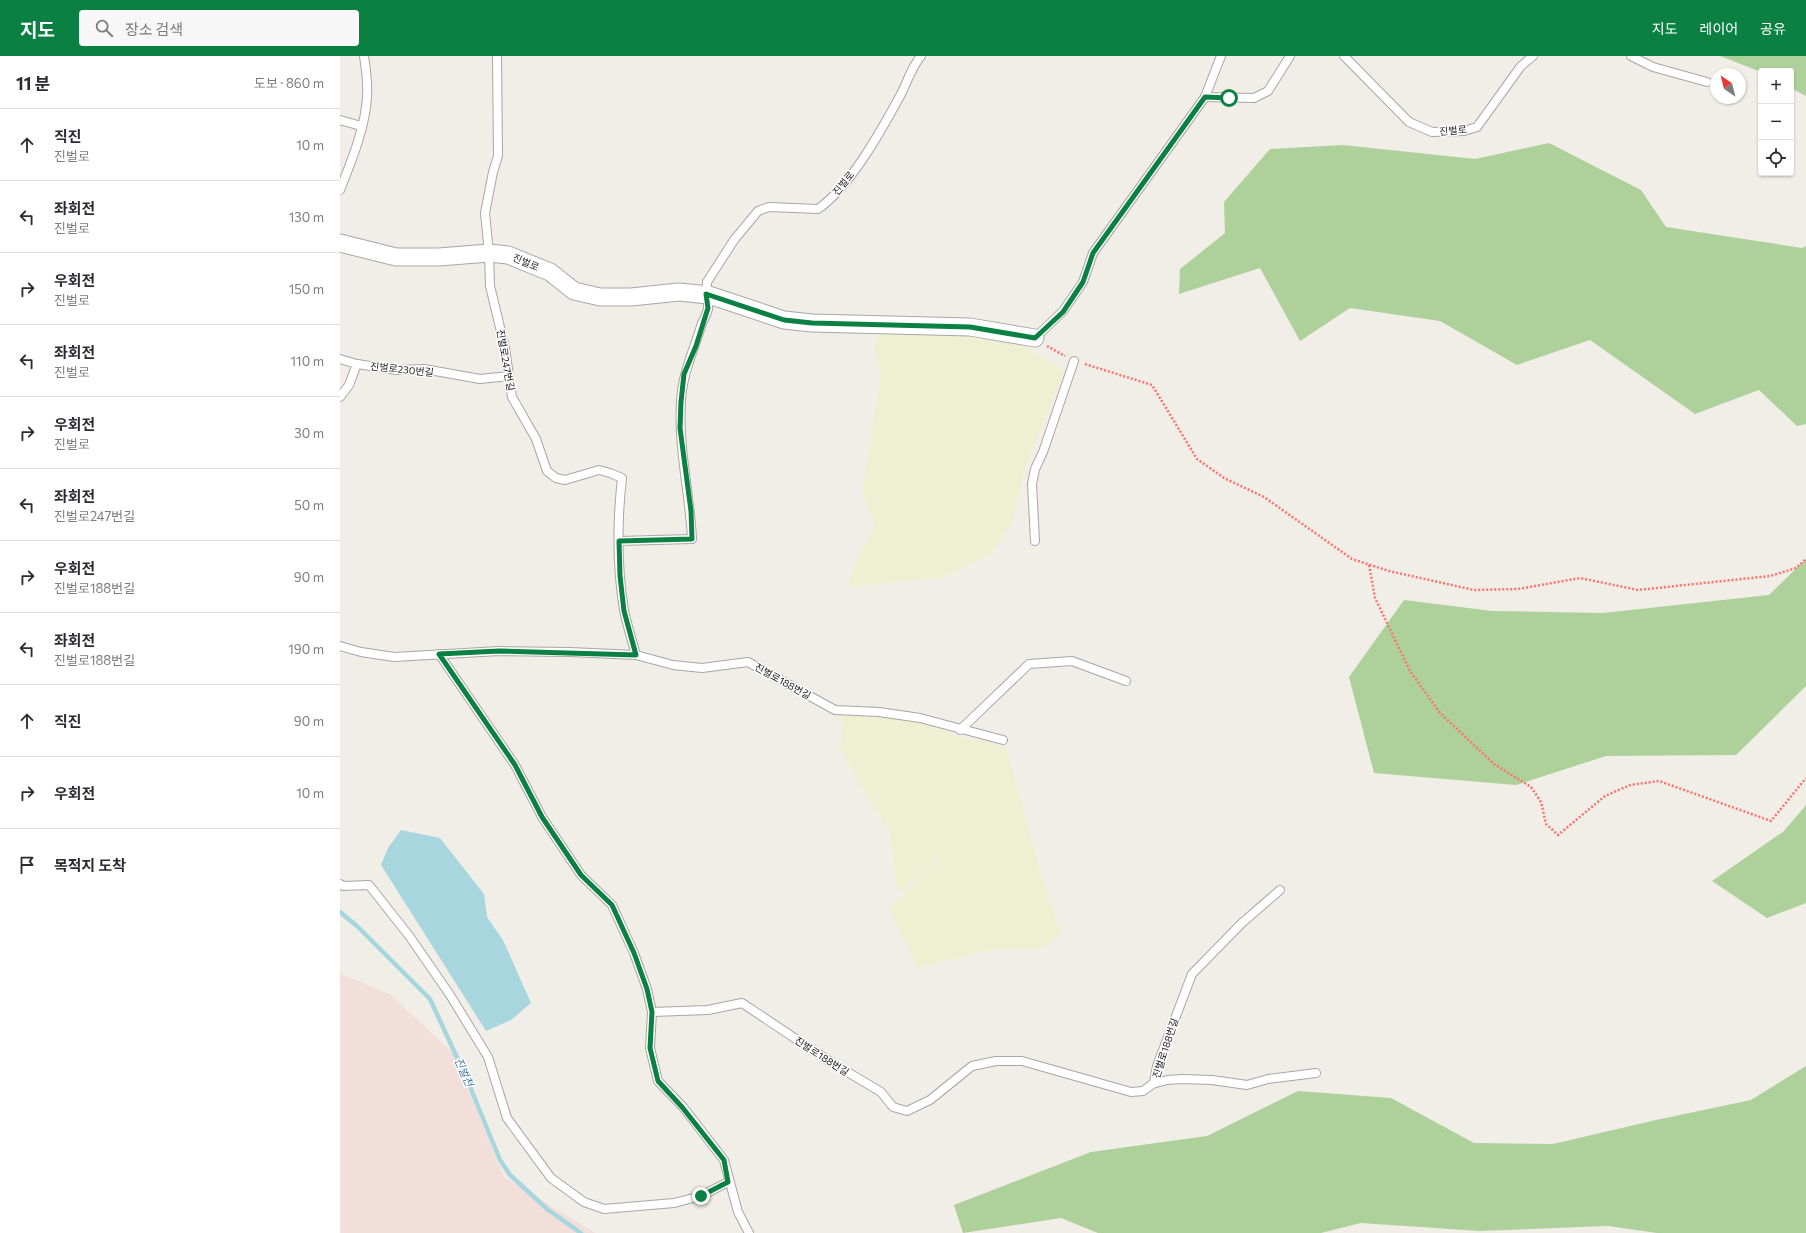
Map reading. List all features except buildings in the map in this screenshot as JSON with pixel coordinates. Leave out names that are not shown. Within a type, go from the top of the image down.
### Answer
[{"type":"street","name":"진벌로","points":[[340,243],[396,257],[440,257],[489,253],[508,255],[550,272],[574,290],[600,297],[631,297],[679,292],[706,294],[784,320],[812,323],[970,327],[1035,338]]},
{"type":"lane","points":[[340,190],[353,158],[367,96],[364,56]]},
{"type":"lane","name":"진벌로247번길","points":[[497,56],[498,156],[493,172],[485,213],[489,253],[490,286],[512,397],[536,439],[547,471],[556,478],[565,480],[599,470],[610,472],[622,478],[618,510],[620,576],[624,611],[636,655]]},
{"type":"lane","name":"진벌로","points":[[619,541],[692,539],[691,511],[680,428],[681,402],[684,374],[696,346],[708,308],[706,294],[707,282],[734,240],[758,211],[769,206],[818,209],[841,188],[886,120],[909,78],[913,65],[921,56]]},
{"type":"lane","points":[[1035,338],[1063,312],[1083,282],[1093,253],[1205,97],[1221,56]]},
{"type":"lane","points":[[1205,97],[1254,98],[1268,91],[1290,56]]},
{"type":"lane","name":"진벌로","points":[[1344,56],[1409,122],[1432,132],[1464,131],[1477,127],[1521,66],[1533,56]]},
{"type":"lane","points":[[1631,56],[1653,67],[1707,82]]},
{"type":"lane","points":[[340,120],[361,126]]},
{"type":"lane","points":[[340,359],[356,364]]},
{"type":"lane","points":[[1035,541],[1032,484],[1035,469],[1043,452],[1074,361]]},
{"type":"lane","name":"진벌로230번길","points":[[340,397],[349,385],[356,364],[397,370],[424,369],[480,379],[509,376]]},
{"type":"lane","name":"진벌로188번길","points":[[340,646],[361,652],[394,656],[499,651],[636,655],[673,665],[702,668],[748,662],[835,710],[880,712],[920,718],[960,730],[1004,740]]},
{"type":"lane","points":[[439,654],[515,765],[542,817],[581,875],[612,905],[637,960],[647,989],[652,1012],[650,1048],[658,1081],[682,1107],[724,1160],[728,1182],[738,1212],[749,1233]]},
{"type":"lane","points":[[960,730],[1029,664],[1072,660],[1126,681]]},
{"type":"lane","points":[[340,884],[343,886],[369,885],[410,937],[450,995],[488,1057],[507,1118],[551,1178],[584,1202],[604,1209],[674,1203],[701,1196],[728,1182]]},
{"type":"lane","name":"진벌로188번길","points":[[652,1012],[708,1010],[742,1003],[829,1061],[881,1092],[894,1107],[907,1110],[930,1100],[972,1066],[996,1061],[1022,1061],[1132,1092],[1143,1091],[1152,1084],[1157,1066],[1192,974],[1242,923],[1280,890]]},
{"type":"lane","points":[[1152,1084],[1167,1080],[1182,1079],[1212,1080],[1248,1085],[1268,1079],[1316,1073]]},
{"type":"path","points":[[1035,338],[1074,361],[1152,385],[1197,459],[1224,478],[1264,497],[1352,559],[1369,565],[1474,590],[1518,589],[1580,578],[1638,590],[1770,576],[1796,568],[1806,559]]},
{"type":"path","points":[[1369,565],[1375,598],[1410,671],[1440,713],[1494,764],[1531,787],[1541,802],[1546,824],[1558,835],[1605,796],[1630,785],[1659,781],[1771,821],[1806,778]]},
{"type":"shaded area","points":[[340,973],[391,995],[453,1053],[504,1177],[595,1233],[340,1233]]},
{"type":"green space","points":[[1720,56],[1806,56],[1806,96],[1794,90],[1794,68],[1758,68],[1758,71]]},
{"type":"green space","points":[[1549,143],[1641,190],[1666,227],[1802,248],[1806,246],[1806,424],[1797,426],[1759,390],[1695,414],[1590,340],[1517,365],[1440,321],[1350,308],[1300,341],[1260,268],[1179,294],[1180,269],[1225,233],[1224,202],[1270,149],[1343,145],[1475,159]]},
{"type":"green space","points":[[879,334],[965,336],[1024,346],[1065,371],[1026,464],[1011,525],[991,554],[944,577],[849,587],[855,563],[875,525],[862,493],[881,375],[874,347]]},
{"type":"green space","points":[[1806,559],[1806,686],[1736,755],[1606,756],[1516,785],[1374,773],[1349,677],[1404,600],[1492,611],[1603,613],[1769,595]]},
{"type":"green space","points":[[839,714],[920,721],[955,735],[1006,747],[1039,867],[1061,934],[1044,948],[987,951],[918,968],[889,910],[943,853],[901,892],[896,887],[891,835],[860,785],[840,748],[844,723]]},
{"type":"green space","points":[[1806,805],[1806,903],[1767,918],[1712,881],[1784,831]]},
{"type":"green space","points":[[1806,1066],[1806,1233],[1657,1233],[1608,1226],[1479,1231],[1361,1223],[1321,1233],[1098,1233],[1061,1218],[963,1233],[954,1205],[1091,1152],[1207,1136],[1298,1091],[1391,1098],[1474,1143],[1553,1144],[1751,1100]]},
{"type":"water","points":[[401,830],[440,838],[484,894],[487,917],[503,940],[531,1003],[511,1020],[486,1031],[381,865],[388,848]]},
{"type":"waterway","name":"진벌천","points":[[340,912],[357,926],[430,999],[466,1077],[500,1160],[510,1175],[547,1209],[581,1233]]},
{"type":"route","points":[[701,1196],[728,1182],[724,1160],[682,1107],[658,1081],[650,1048],[652,1012],[647,989],[634,953],[612,905],[581,875],[542,817],[515,765],[439,654],[499,651],[619,653],[636,655],[624,611],[620,576],[619,541],[692,539],[691,511],[680,428],[681,402],[684,374],[696,346],[702,323],[708,308],[706,294],[784,320],[812,323],[970,327],[1014,333],[1035,338],[1063,312],[1083,282],[1093,253],[1134,193],[1205,97],[1229,98]]}]
